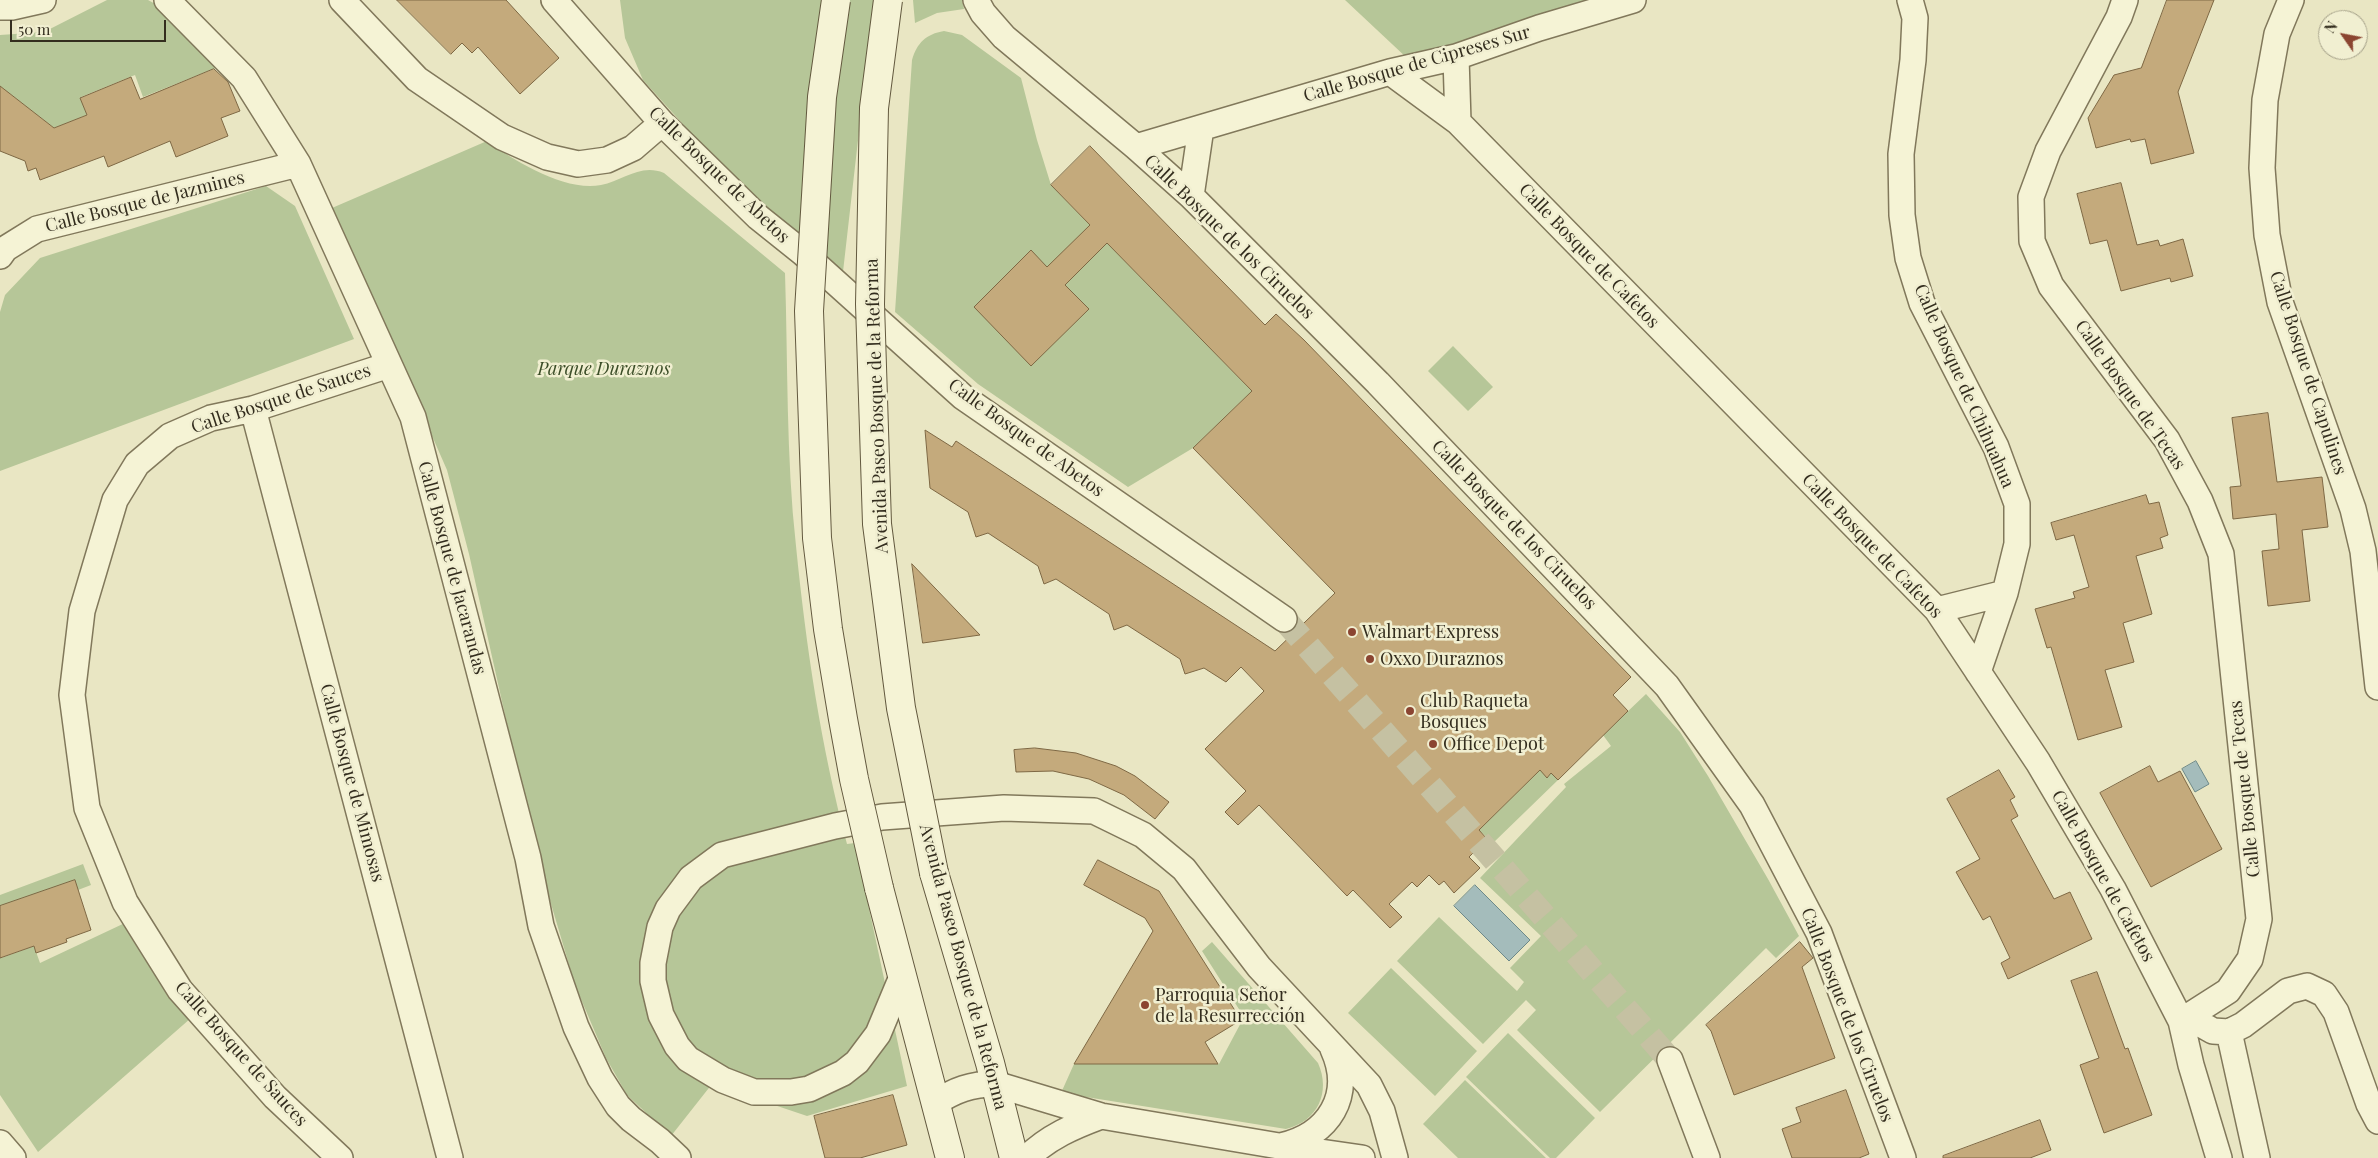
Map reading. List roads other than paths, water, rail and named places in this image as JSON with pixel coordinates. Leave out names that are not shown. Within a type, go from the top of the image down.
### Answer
[{"type":"main road","points":[[836,0],[822,97],[809,311],[817,538],[828,629],[854,779],[901,979],[950,1158]]},
{"type":"main road","name":"Avenida Paseo Bosque de la Reforma","points":[[888,0],[874,108],[870,304],[878,524],[901,708],[934,874],[995,1084],[1014,1158]]},
{"type":"street","points":[[0,7],[43,0]]},
{"type":"street","name":"Calle Bosque de Jacarandas","points":[[167,0],[244,78],[298,164],[413,417],[528,858],[541,926],[562,990],[576,1027],[608,1092],[630,1119],[660,1141],[678,1158]]},
{"type":"street","points":[[342,0],[418,79],[502,137],[547,157],[578,164],[607,160],[633,148],[662,123]]},
{"type":"street","name":"Calle Bosque de Abetos","points":[[554,0],[575,12],[662,123],[758,217],[803,254],[963,397],[1284,620]]},
{"type":"street","name":"Calle Bosque de Cipreses Sur","points":[[1136,148],[1390,72],[1456,57],[1539,28],[1633,0]]},
{"type":"street","name":"Calle Bosque de Chihuahua","points":[[1910,0],[1914,18],[1913,60],[1901,154],[1902,215],[1908,258],[1922,303],[1996,447],[2017,504],[2017,544],[2005,593],[1978,672]]},
{"type":"street","name":"Calle Bosque de Tecas","points":[[2126,0],[2119,17],[2048,151],[2031,196],[2032,241],[2051,286],[2167,440],[2200,501],[2221,554],[2259,919],[2250,960],[2228,991],[2185,1019]]},
{"type":"street","name":"Calle Bosque de Capulines","points":[[2291,0],[2277,34],[2265,100],[2262,168],[2267,235],[2280,302],[2352,509],[2363,550],[2378,687]]},
{"type":"street","name":"Calle Bosque de los Ciruelos","points":[[980,4],[1004,37],[1191,196],[1378,382],[1668,686],[1752,805],[1819,932],[1903,1158]]},
{"type":"street","points":[[1456,57],[1458,122]]},
{"type":"street","name":"Calle Bosque de Cafetos","points":[[1390,72],[1458,122],[1937,610],[2038,762],[2113,889],[2185,1019],[2192,1065],[2220,1158]]},
{"type":"street","points":[[1191,196],[1201,128]]},
{"type":"street","name":"Calle Bosque de Jazmines","points":[[0,256],[6,249],[37,229],[298,164]]},
{"type":"street","name":"Calle Bosque de Sauces","points":[[340,1158],[275,1097],[180,990],[126,902],[87,808],[72,695],[82,611],[115,500],[137,464],[170,436],[212,418],[253,409],[390,365]]},
{"type":"street","name":"Calle Bosque de Mimosas","points":[[253,409],[450,1158]]},
{"type":"street","points":[[1937,610],[2005,593]]},
{"type":"street","points":[[901,979],[878,1034],[857,1062],[826,1082],[809,1088],[791,1092],[754,1092],[723,1080],[688,1059],[677,1046],[661,1015],[653,981],[653,963],[660,927],[673,901],[691,878],[722,855],[835,826],[882,817],[1004,808],[1094,811],[1143,835],[1184,869],[1259,967],[1369,1085],[1376,1096],[1395,1158]]},
{"type":"street","points":[[2185,1019],[2214,1031],[2228,1032],[2243,1025],[2288,991],[2307,986],[2324,994],[2336,1012],[2369,1104],[2378,1121]]},
{"type":"street","points":[[2228,1032],[2258,1158]]},
{"type":"street","points":[[1279,1146],[1300,1141],[1314,1134],[1334,1109],[1340,1093],[1341,1077],[1338,1060],[1329,1044]]},
{"type":"street","points":[[1670,1060],[1707,1158]]},
{"type":"street","points":[[935,1103],[955,1090],[978,1084],[995,1084],[1101,1116],[1362,1158]]},
{"type":"street","points":[[1027,1158],[1039,1146],[1069,1129],[1101,1116]]},
{"type":"street","points":[[0,1143],[13,1158]]},
{"type":"water","points":[[2196,761],[2209,784],[2195,792],[2182,769]]},
{"type":"water","points":[[1475,885],[1530,940],[1509,961],[1454,906]]},
{"type":"tunnel","points":[[1284,619],[1670,1060]]},
{"type":"place","name":"Walmart Express","points":[[1352,632]]},
{"type":"place","name":"Oxxo Duraznos","points":[[1370,659]]},
{"type":"place","name":"Club Raqueta Bosques","points":[[1410,711]]},
{"type":"place","name":"Office Depot","points":[[1433,744]]},
{"type":"place","name":"Parroquia Señor de la Resurrección","points":[[1145,1005]]},
{"type":"park label","name":"Parque Duraznos","points":[[604,369]]}]
